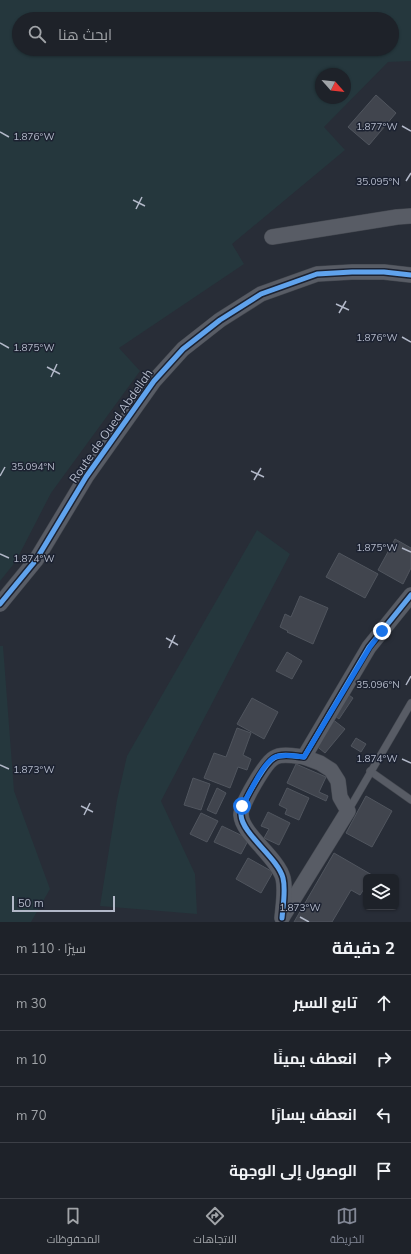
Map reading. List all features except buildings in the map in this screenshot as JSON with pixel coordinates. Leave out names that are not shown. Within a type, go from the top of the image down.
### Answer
[{"type":"street","points":[[272,237],[411,216]]},
{"type":"street","name":"Route de Oued Abdellah","points":[[0,604],[36,560],[86,476],[149,388],[183,349],[220,320],[261,294],[317,274],[384,272],[411,275]]},
{"type":"street","points":[[304,757],[370,647],[411,595]]},
{"type":"street","points":[[275,757],[304,757],[320,763],[331,770],[338,781],[340,797],[348,811],[280,920],[283,879],[279,869],[244,825],[241,815],[242,806],[266,764],[275,757]]},
{"type":"lane","points":[[348,811],[411,703]]},
{"type":"lane","points":[[370,771],[411,800]]},
{"type":"shaded area","points":[[0,0],[411,0],[411,61],[388,62],[351,100],[351,68],[315,68],[315,104],[347,104],[324,127],[345,150],[232,244],[244,264],[119,348],[140,371],[51,493],[16,561],[0,581]]},
{"type":"shaded area","points":[[257,530],[290,554],[161,801],[195,874],[197,914],[100,906],[117,800],[127,756]]},
{"type":"shaded area","points":[[0,646],[3,646],[14,791],[50,889],[31,922],[0,922]]},
{"type":"cycle path","points":[[0,604],[36,560],[86,477],[154,381],[183,349],[220,320],[261,294],[317,274],[384,272],[411,275]]},
{"type":"cycle path","points":[[282,918],[284,893],[283,878],[280,870],[247,830],[241,815],[244,803],[259,776],[274,758],[284,755],[304,757],[369,647],[411,595]]},
{"type":"route","points":[[242,806],[266,764],[275,757],[304,757],[370,647],[382,631]]}]
